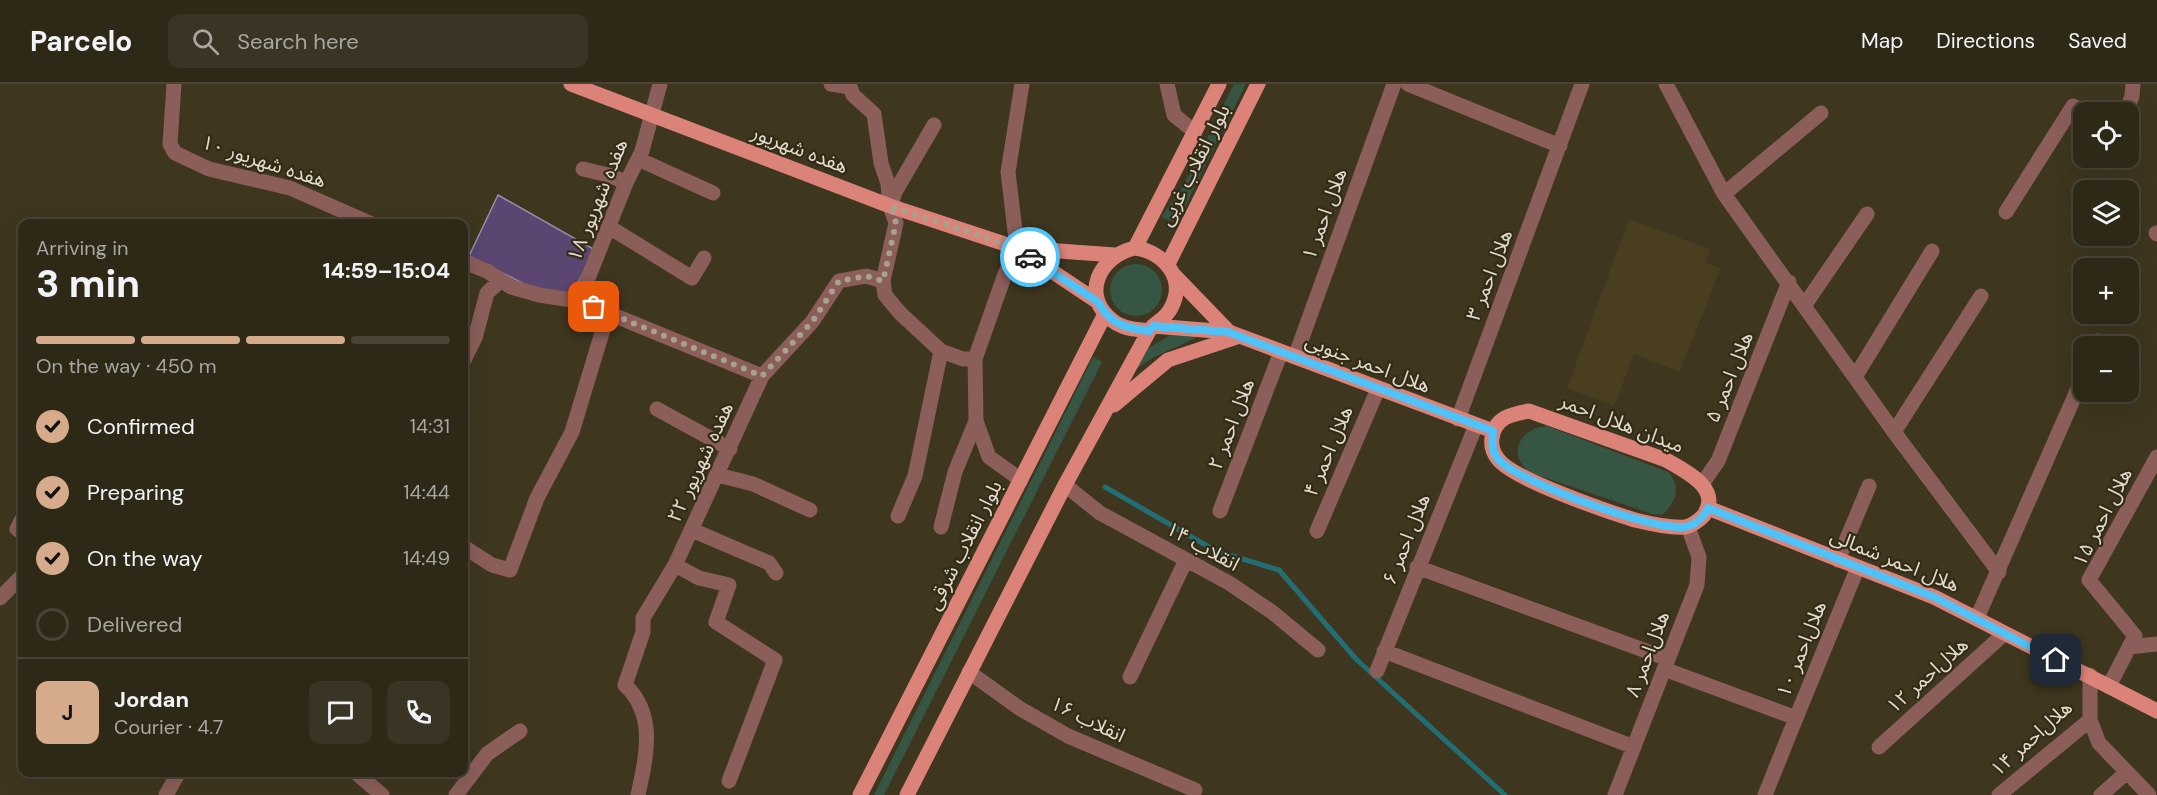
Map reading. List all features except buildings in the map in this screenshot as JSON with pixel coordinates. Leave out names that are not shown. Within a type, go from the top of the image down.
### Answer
[{"type":"main road","name":"هفده شهریور","points":[[571,84],[890,206],[1017,248],[1115,255]]},
{"type":"main road","name":"بلوار انقلاب غربی","points":[[1135,249],[1219,84]]},
{"type":"main road","name":"بلوار انقلاب غربی","points":[[1171,270],[1258,84]]},
{"type":"main road","name":"هفده شهریور","points":[[1017,248],[1101,308]]},
{"type":"main road","points":[[907,795],[1065,485],[1151,328],[1167,315],[1172,307],[1176,286],[1171,270],[1159,255],[1148,250],[1135,249],[1115,255],[1108,261],[1098,277],[1096,286],[1101,308],[1114,323],[1127,328],[1151,328]]},
{"type":"main road","name":"هلال احمر جنوبی","points":[[1171,270],[1234,334]]},
{"type":"main road","name":"بلوار انقلاب شرقی","points":[[860,795],[1021,480],[1101,308]]},
{"type":"main road","name":"هلال احمر جنوبی","points":[[1151,328],[1234,334],[1493,431]]},
{"type":"main road","points":[[1107,410],[1168,360],[1234,334]]},
{"type":"main road","name":"میدان هلال احمر","points":[[1493,431],[1499,421],[1512,414],[1529,411],[1666,460],[1702,484]]},
{"type":"main road","points":[[1493,431],[1491,445],[1498,460],[1520,475],[1635,520],[1688,527],[1702,518],[1708,508],[1708,493],[1702,484]]},
{"type":"main road","name":"هلال احمر شمالی","points":[[1708,508],[1934,597],[2157,711]]},
{"type":"street","name":"هفده شهریور ۱۰","points":[[174,84],[170,144],[175,153],[209,169],[290,188],[361,219]]},
{"type":"street","name":"هفده شهریور ۱۸","points":[[579,301],[626,183],[638,159],[660,84]]},
{"type":"street","points":[[831,84],[850,86],[853,94],[874,114],[881,163],[896,223],[883,281],[885,295],[900,313],[941,351],[963,359],[975,359]]},
{"type":"street","points":[[1021,480],[988,457],[976,421],[975,359],[1005,274],[1017,248],[1008,172],[1022,84]]},
{"type":"street","points":[[1167,84],[1174,115],[1195,132]]},
{"type":"street","name":"هلال احمر ۱","points":[[1288,355],[1394,84]]},
{"type":"street","points":[[1408,84],[1560,146]]},
{"type":"street","name":"هلال احمر ۳","points":[[1458,419],[1582,84]]},
{"type":"street","points":[[1666,84],[1724,194],[1894,432],[1999,572]]},
{"type":"street","points":[[2130,102],[2133,84]]},
{"type":"street","points":[[2006,212],[2073,106]]},
{"type":"street","points":[[1724,194],[1821,114]]},
{"type":"street","points":[[890,206],[895,192],[934,125]]},
{"type":"street","points":[[638,159],[713,193]]},
{"type":"street","points":[[582,169],[626,183]]},
{"type":"street","points":[[1804,306],[1867,214]]},
{"type":"street","points":[[609,227],[692,278],[704,258]]},
{"type":"street","points":[[1856,377],[1932,250]]},
{"type":"street","points":[[468,264],[511,287],[540,295],[579,301],[762,376]]},
{"type":"street","name":"هفده شهریور ۲۲","points":[[638,795],[647,735],[644,711],[634,694],[625,685],[643,633],[643,618],[675,565],[718,476],[762,376],[812,322],[839,281],[866,276],[883,281]]},
{"type":"street","points":[[468,352],[475,338],[487,293],[501,280]]},
{"type":"street","name":"هلال احمر ۵","points":[[1702,484],[1718,461],[1789,282]]},
{"type":"street","points":[[1894,432],[1981,296]]},
{"type":"street","points":[[468,550],[492,565],[510,570],[537,498],[573,432],[608,313]]},
{"type":"street","points":[[898,516],[915,476],[941,351]]},
{"type":"street","name":"هلال احمر ۲","points":[[1220,511],[1288,355]]},
{"type":"street","name":"هلال احمر ۴","points":[[1317,531],[1378,389]]},
{"type":"street","points":[[1977,618],[2073,400]]},
{"type":"street","points":[[657,409],[730,449]]},
{"type":"street","points":[[941,527],[955,472],[976,421]]},
{"type":"street","name":"هلال احمر ۶","points":[[1377,670],[1476,425]]},
{"type":"street","name":"هلال احمر ۱۵","points":[[2129,647],[2135,636],[2089,580],[2157,457]]},
{"type":"street","points":[[718,476],[753,484],[810,510]]},
{"type":"street","name":"انقلاب ۱۴","points":[[1065,485],[1100,513],[1229,584],[1272,612],[1318,650]]},
{"type":"street","points":[[1838,560],[1869,486]]},
{"type":"street","name":"هلال‌احمر ۸","points":[[1615,795],[1696,585],[1699,557],[1688,527]]},
{"type":"street","points":[[692,530],[770,563],[776,573]]},
{"type":"street","points":[[1130,677],[1186,560]]},
{"type":"street","points":[[675,565],[699,578],[729,585],[716,622],[775,660],[729,781]]},
{"type":"street","name":"هلال‌احمر ۱۰","points":[[1417,567],[1666,664],[1796,718],[1858,567]]},
{"type":"street","points":[[0,598],[18,580]]},
{"type":"street","name":"هلال‌احمر ۱۲","points":[[1879,747],[2004,634]]},
{"type":"street","points":[[2109,686],[2129,647],[2157,644]]},
{"type":"street","points":[[1384,651],[1634,747]]},
{"type":"street","name":"انقلاب ۱۶","points":[[969,672],[1019,708],[1068,736],[1195,790]]},
{"type":"street","name":"هلال‌احمر ۱۴","points":[[1999,795],[2090,720],[2090,675]]},
{"type":"street","points":[[1765,795],[1796,718]]},
{"type":"street","points":[[2090,720],[2099,743],[2149,795]]},
{"type":"street","points":[[456,795],[487,754],[520,731]]},
{"type":"street","points":[[2101,795],[2127,772]]},
{"type":"street","points":[[166,795],[176,777]]},
{"type":"street","points":[[361,777],[382,795]]},
{"type":"shaded area","points":[[1629,219],[1710,249],[1706,262],[1720,269],[1680,372],[1634,354],[1614,406],[1567,388]]},
{"type":"green space","points":[[1234,84],[1246,84],[1178,224],[1161,217],[1183,187]]},
{"type":"green space","points":[[1131,264],[1141,264],[1150,268],[1158,276],[1162,290],[1158,304],[1150,312],[1141,316],[1131,316],[1122,312],[1114,304],[1110,295],[1110,285],[1114,276],[1122,268]]},
{"type":"green space","points":[[1170,335],[1200,336],[1152,358],[1125,377],[1142,352]]},
{"type":"green space","points":[[1093,357],[1102,362],[884,795],[874,795]]},
{"type":"green space","points":[[1547,426],[1668,472],[1676,489],[1671,505],[1662,515],[1652,514],[1531,473],[1519,459],[1519,444],[1529,432]]},
{"type":"waterway","points":[[1105,487],[1216,551],[1279,570],[1356,659],[1505,795]]},
{"type":"way so far","points":[[594,307],[762,376],[812,322],[839,281],[866,276],[883,281],[896,223],[890,206],[1017,248],[1030,257]]},
{"type":"route","points":[[1030,257],[1098,302],[1114,323],[1127,328],[1149,331],[1153,326],[1228,332],[1493,431],[1491,445],[1498,460],[1520,475],[1574,497],[1635,520],[1660,525],[1688,527],[1702,518],[1708,508],[1934,597],[2056,660]]}]
